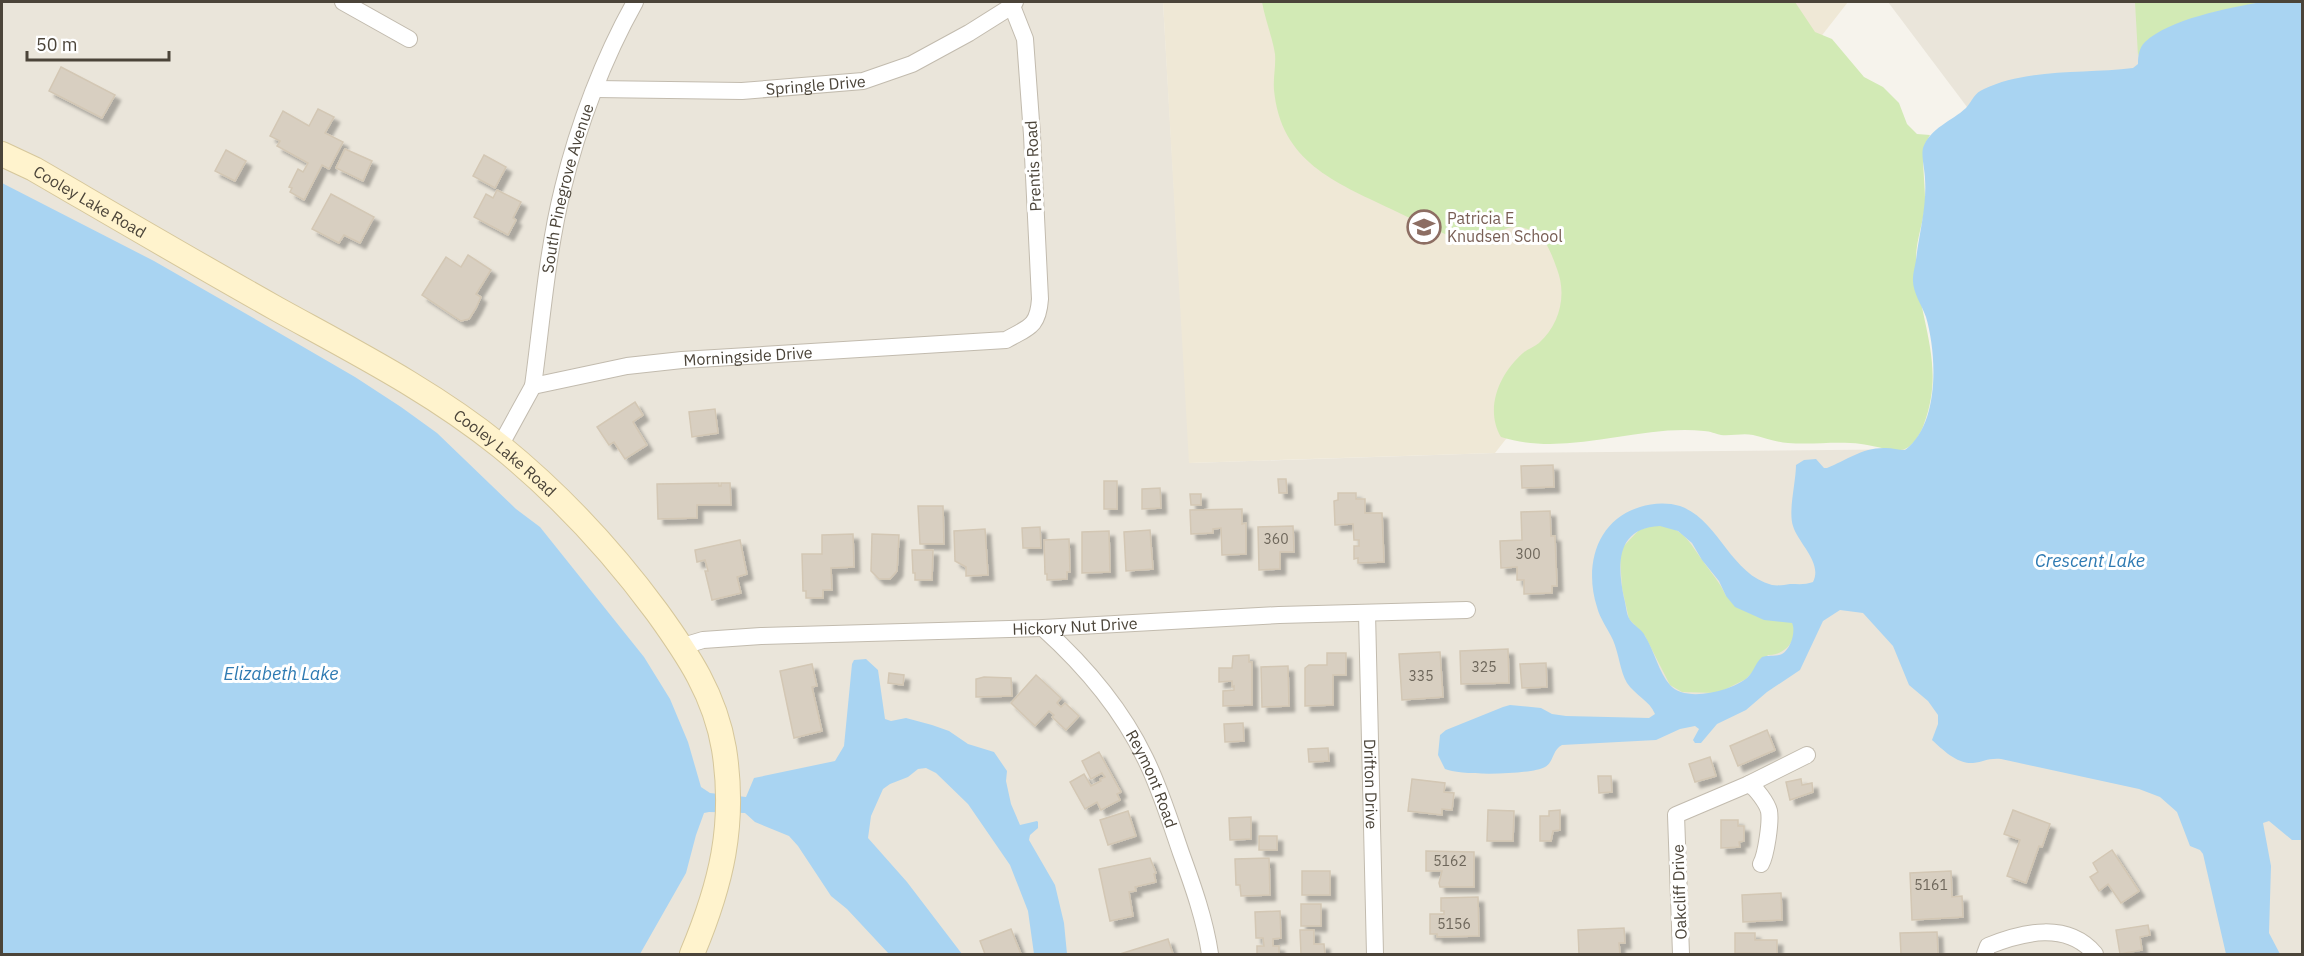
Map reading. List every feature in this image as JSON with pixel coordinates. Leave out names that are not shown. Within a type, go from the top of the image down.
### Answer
[{"type":"main road","name":"Cooley Lake Road","points":[[2,154],[361,355],[445,406],[500,446],[548,489],[632,578],[683,646],[713,708],[723,747],[728,785],[728,820],[721,872],[707,918],[692,954]]},
{"type":"street","points":[[343,2],[410,39]]},
{"type":"street","name":"South Pinegrove Avenue","points":[[533,386],[552,247],[563,187],[581,127],[617,33],[635,2]]},
{"type":"street","name":"Springle Drive","points":[[596,89],[742,92],[863,81],[912,64],[969,33],[1014,4]]},
{"type":"street","name":"Prentis Road","points":[[1014,4],[1025,39],[1032,135],[1040,299],[1039,316],[1030,326]]},
{"type":"street","name":"Morningside Drive","points":[[533,386],[627,366],[682,360],[1006,340],[1030,326]]},
{"type":"street","points":[[500,446],[533,386]]},
{"type":"street","name":"Hickory Nut Drive","points":[[683,646],[704,640],[761,636],[1043,628],[1280,615],[1467,610]]},
{"type":"street","name":"Drifton Drive","points":[[1367,613],[1375,954]]},
{"type":"street","name":"Reymont Road","points":[[1043,628],[1076,658],[1110,701],[1145,757],[1190,877],[1207,935],[1210,954]]},
{"type":"street","points":[[1749,784],[1807,754]]},
{"type":"street","points":[[1749,784],[1754,787],[1768,811],[1765,857],[1761,864]]},
{"type":"street","name":"Oakcliff Drive","points":[[1681,954],[1676,815],[1749,784]]},
{"type":"street","points":[[1984,954],[1988,946],[2013,936],[2045,932],[2077,938],[2095,954]]},
{"type":"shaded area","points":[[2,2],[1163,2],[1190,463],[1495,453],[2147,447],[2302,442],[2302,954],[326,954],[2,288]]},
{"type":"shaded area","name":"Patricia E Knudsen School","points":[[1163,2],[1848,2],[1495,453],[1189,463]]},
{"type":"shaded area","points":[[1888,2],[2302,2],[2064,236]]},
{"type":"green space","points":[[1262,2],[1795,2],[1815,32],[1832,39],[1864,77],[1883,87],[1899,103],[1907,124],[1917,134],[1930,135],[1923,151],[1925,206],[1916,259],[1933,380],[1924,424],[1917,438],[1905,449],[1896,450],[1852,443],[1788,443],[1749,434],[1721,435],[1706,431],[1679,430],[1552,444],[1501,437],[1496,426],[1494,403],[1501,381],[1515,361],[1546,335],[1560,309],[1560,279],[1549,248],[1538,234],[1526,228],[1516,227],[1503,230],[1479,242],[1463,242],[1350,189],[1314,166],[1299,152],[1287,135],[1279,115],[1274,90],[1275,54]]},
{"type":"green space","points":[[2135,2],[2261,2],[2211,13],[2179,24],[2138,56]]},
{"type":"green space","points":[[1652,526],[1671,528],[1683,535],[1726,596],[1792,622],[1794,634],[1789,645],[1780,653],[1768,655],[1746,679],[1718,693],[1682,692],[1670,685],[1645,636],[1629,619],[1622,588],[1620,557],[1622,548],[1639,530]]},
{"type":"water","name":"Crescent Lake","points":[[2261,2],[2302,2],[2302,840],[2292,840],[2269,821],[2263,823],[2271,866],[2269,933],[2280,954],[2226,954],[2203,854],[2200,850],[2190,846],[2177,812],[2160,797],[2139,789],[2001,759],[1967,763],[1946,752],[1932,740],[1938,724],[1938,715],[1928,701],[1909,685],[1893,646],[1863,613],[1840,610],[1823,621],[1800,670],[1767,692],[1746,710],[1717,724],[1701,743],[1695,743],[1693,740],[1699,729],[1695,726],[1680,729],[1656,740],[1562,745],[1556,750],[1548,765],[1526,772],[1480,774],[1445,769],[1438,755],[1440,735],[1446,730],[1510,705],[1541,708],[1552,714],[1566,716],[1649,718],[1655,714],[1650,705],[1627,683],[1613,640],[1598,611],[1593,592],[1593,561],[1597,547],[1613,522],[1625,513],[1655,504],[1680,506],[1705,523],[1745,570],[1758,579],[1772,585],[1813,582],[1815,568],[1796,533],[1792,520],[1796,465],[1804,460],[1816,459],[1824,468],[1827,468],[1855,455],[1878,448],[1905,450],[1925,424],[1930,407],[1933,369],[1930,333],[1913,278],[1925,199],[1923,148],[1936,130],[1966,108],[1981,91],[2001,82],[2038,75],[2133,68],[2138,64],[2139,52],[2143,44],[2169,27],[2217,11]],"holes":[[[1660,526],[1678,531],[1692,543],[1735,607],[1764,620],[1792,623],[1793,626],[1792,640],[1785,652],[1780,655],[1762,657],[1747,678],[1720,691],[1686,693],[1670,685],[1644,634],[1630,620],[1627,612],[1620,573],[1623,550],[1627,541],[1635,533],[1646,528]]]},
{"type":"water","name":"Elizabeth Lake","points":[[2,183],[154,261],[262,323],[355,377],[437,433],[516,509],[540,527],[644,657],[670,699],[688,742],[701,787],[710,793],[746,797],[754,778],[835,761],[844,746],[852,664],[854,660],[866,659],[878,670],[885,719],[891,721],[906,718],[949,731],[968,744],[994,752],[1007,771],[1006,781],[1011,804],[1020,825],[1038,822],[1038,828],[1030,835],[1029,840],[1055,885],[1064,923],[1067,954],[1034,954],[1028,911],[1010,865],[968,804],[936,773],[926,768],[918,769],[908,777],[883,789],[871,816],[868,838],[907,882],[962,954],[889,954],[847,909],[831,896],[789,836],[755,822],[745,813],[709,812],[704,813],[686,873],[640,954],[2,954]]},
{"type":"building","points":[[61,67],[115,95],[102,118],[49,91]]},
{"type":"building","points":[[318,109],[334,117],[325,133],[343,142],[329,169],[322,165],[304,200],[290,192],[292,188],[289,187],[298,169],[303,172],[308,163],[277,146],[280,141],[270,136],[283,111],[309,126]]},
{"type":"building","points":[[345,149],[372,161],[363,181],[336,168]]},
{"type":"building","points":[[226,150],[246,161],[235,181],[215,171]]},
{"type":"building","points":[[484,155],[506,167],[495,188],[473,176]]},
{"type":"building","points":[[497,190],[521,202],[513,218],[516,220],[508,235],[474,217],[486,194],[493,198]]},
{"type":"building","points":[[331,194],[374,217],[360,243],[344,235],[339,243],[312,229]]},
{"type":"building","points":[[468,255],[491,270],[476,294],[481,297],[476,308],[469,319],[461,321],[422,295],[446,257],[461,267]]},
{"type":"building","points":[[635,402],[643,415],[633,422],[647,445],[625,459],[614,442],[609,445],[597,427]]},
{"type":"building","points":[[715,409],[718,433],[692,437],[689,412]]},
{"type":"building","points":[[1553,465],[1554,487],[1522,488],[1521,466]]},
{"type":"building","points":[[1278,479],[1286,479],[1287,493],[1279,493]]},
{"type":"building","points":[[1104,481],[1117,481],[1117,509],[1104,509]]},
{"type":"building","points":[[719,483],[721,486],[721,483],[730,483],[731,505],[697,505],[697,518],[658,519],[657,484]]},
{"type":"building","points":[[1160,488],[1161,508],[1142,509],[1142,489]]},
{"type":"building","points":[[1338,493],[1356,493],[1356,499],[1365,499],[1365,513],[1382,513],[1384,562],[1358,563],[1358,558],[1354,559],[1354,546],[1359,546],[1359,540],[1354,540],[1353,524],[1335,525],[1334,501],[1338,500]]},
{"type":"building","points":[[1190,494],[1201,494],[1201,505],[1191,505]]},
{"type":"building","points":[[918,506],[943,506],[944,544],[920,544]]},
{"type":"building","points":[[1242,509],[1242,524],[1246,523],[1246,554],[1222,555],[1221,528],[1213,529],[1213,533],[1191,534],[1190,510]]},
{"type":"building","points":[[1550,511],[1551,536],[1555,536],[1557,586],[1552,586],[1552,593],[1524,594],[1524,580],[1517,580],[1517,567],[1501,568],[1500,541],[1522,540],[1521,512]]},
{"type":"building","points":[[1293,526],[1294,552],[1280,552],[1280,569],[1259,570],[1258,527]]},
{"type":"building","points":[[1040,527],[1041,548],[1023,548],[1022,528]]},
{"type":"building","points":[[985,529],[988,575],[966,576],[966,567],[955,561],[954,531]]},
{"type":"building","points":[[1150,530],[1153,569],[1126,571],[1124,532]]},
{"type":"building","points":[[1109,531],[1110,572],[1082,573],[1082,532]]},
{"type":"building","points":[[853,534],[854,567],[831,568],[832,590],[823,590],[823,598],[806,598],[806,591],[803,591],[802,554],[822,554],[822,535]]},
{"type":"building","points":[[872,534],[899,535],[897,571],[890,579],[879,579],[871,571]]},
{"type":"building","points":[[1069,539],[1070,572],[1067,572],[1067,579],[1047,580],[1044,540]]},
{"type":"building","points":[[740,540],[747,574],[737,577],[741,593],[712,600],[705,571],[708,571],[705,560],[697,562],[695,550]]},
{"type":"building","points":[[912,550],[933,550],[932,580],[915,580]]},
{"type":"building","points":[[1508,649],[1509,683],[1461,684],[1460,651]]},
{"type":"building","points":[[1440,652],[1443,697],[1402,700],[1399,654]]},
{"type":"building","points":[[1327,653],[1346,653],[1346,675],[1333,675],[1333,705],[1305,706],[1305,668],[1309,665],[1327,665]]},
{"type":"building","points":[[1249,655],[1249,662],[1252,662],[1252,705],[1223,706],[1223,691],[1234,690],[1234,686],[1232,687],[1232,681],[1219,682],[1219,668],[1232,668],[1233,656]]},
{"type":"building","points":[[1546,663],[1547,687],[1522,688],[1520,664]]},
{"type":"building","points":[[812,664],[817,686],[812,687],[822,731],[794,738],[780,671]]},
{"type":"building","points":[[1288,666],[1289,706],[1262,707],[1261,667]]},
{"type":"building","points":[[889,673],[904,675],[903,685],[888,683]]},
{"type":"building","points":[[1036,675],[1061,698],[1057,703],[1061,707],[1065,703],[1079,716],[1066,730],[1049,711],[1035,726],[1011,703]]},
{"type":"building","points":[[1011,678],[1012,696],[976,697],[976,679]]},
{"type":"building","points":[[1243,723],[1244,741],[1225,742],[1224,724]]},
{"type":"building","points":[[1767,730],[1775,750],[1738,766],[1730,746]]},
{"type":"building","points":[[1328,748],[1329,761],[1309,762],[1308,749]]},
{"type":"building","points":[[1099,752],[1121,792],[1117,794],[1120,800],[1101,810],[1097,802],[1085,809],[1070,782],[1084,774],[1091,786],[1105,777],[1102,773],[1091,779],[1082,761]]},
{"type":"building","points":[[1710,757],[1716,776],[1695,782],[1689,764]]},
{"type":"building","points":[[1598,776],[1611,776],[1612,792],[1599,793]]},
{"type":"building","points":[[1412,779],[1445,783],[1444,792],[1454,793],[1452,810],[1442,809],[1442,815],[1408,811]]},
{"type":"building","points":[[1801,779],[1802,785],[1812,783],[1813,792],[1790,800],[1786,782]]},
{"type":"building","points":[[1488,810],[1514,811],[1513,841],[1487,841]]},
{"type":"building","points":[[1560,810],[1560,830],[1553,831],[1551,841],[1540,841],[1540,816],[1549,816],[1549,811]]},
{"type":"building","points":[[2013,810],[2050,824],[2042,847],[2039,846],[2026,883],[2007,876],[2020,840],[2004,834]]},
{"type":"building","points":[[1128,811],[1136,836],[1108,845],[1100,820]]},
{"type":"building","points":[[1251,817],[1251,839],[1230,840],[1229,818]]},
{"type":"building","points":[[1721,820],[1738,820],[1738,826],[1744,826],[1744,841],[1739,842],[1740,847],[1721,848]]},
{"type":"building","points":[[1259,836],[1277,836],[1277,850],[1259,850]]},
{"type":"building","points":[[2112,850],[2139,891],[2121,903],[2108,884],[2099,891],[2090,877],[2098,872],[2093,863]]},
{"type":"building","points":[[1426,851],[1474,852],[1474,887],[1440,887],[1442,871],[1426,871]]},
{"type":"building","points":[[1150,858],[1156,873],[1154,874],[1156,882],[1135,887],[1136,891],[1129,892],[1133,916],[1110,921],[1099,869]]},
{"type":"building","points":[[1269,858],[1270,895],[1241,896],[1240,885],[1236,885],[1235,859]]},
{"type":"building","points":[[1302,871],[1330,871],[1330,895],[1302,895]]},
{"type":"building","points":[[1951,871],[1952,897],[1962,896],[1963,917],[1912,920],[1910,873]]},
{"type":"building","points":[[1781,893],[1782,920],[1743,922],[1742,895]]},
{"type":"building","points":[[1478,897],[1479,936],[1437,937],[1437,934],[1430,934],[1430,914],[1444,914],[1444,911],[1441,911],[1441,898]]},
{"type":"building","points":[[1301,904],[1321,904],[1321,926],[1301,926]]},
{"type":"building","points":[[1280,911],[1281,938],[1273,939],[1273,946],[1279,946],[1279,954],[1257,954],[1257,946],[1264,946],[1263,938],[1256,938],[1255,912]]},
{"type":"building","points":[[2148,925],[2150,935],[2140,937],[2142,950],[2120,954],[2116,930]]},
{"type":"building","points":[[1624,928],[1625,943],[1619,943],[1620,954],[1579,954],[1578,930]]},
{"type":"building","points":[[1011,929],[1021,954],[985,954],[980,941]]},
{"type":"building","points":[[1300,930],[1314,930],[1314,944],[1324,944],[1325,954],[1301,954]]},
{"type":"building","points":[[1937,932],[1938,954],[1901,954],[1900,933]]},
{"type":"building","points":[[1735,933],[1755,933],[1755,940],[1777,940],[1777,954],[1735,953]]},
{"type":"building","points":[[1168,939],[1173,954],[1120,954]]},
{"type":"place","name":"Patricia E Knudsen School","points":[[1424,227]]}]
